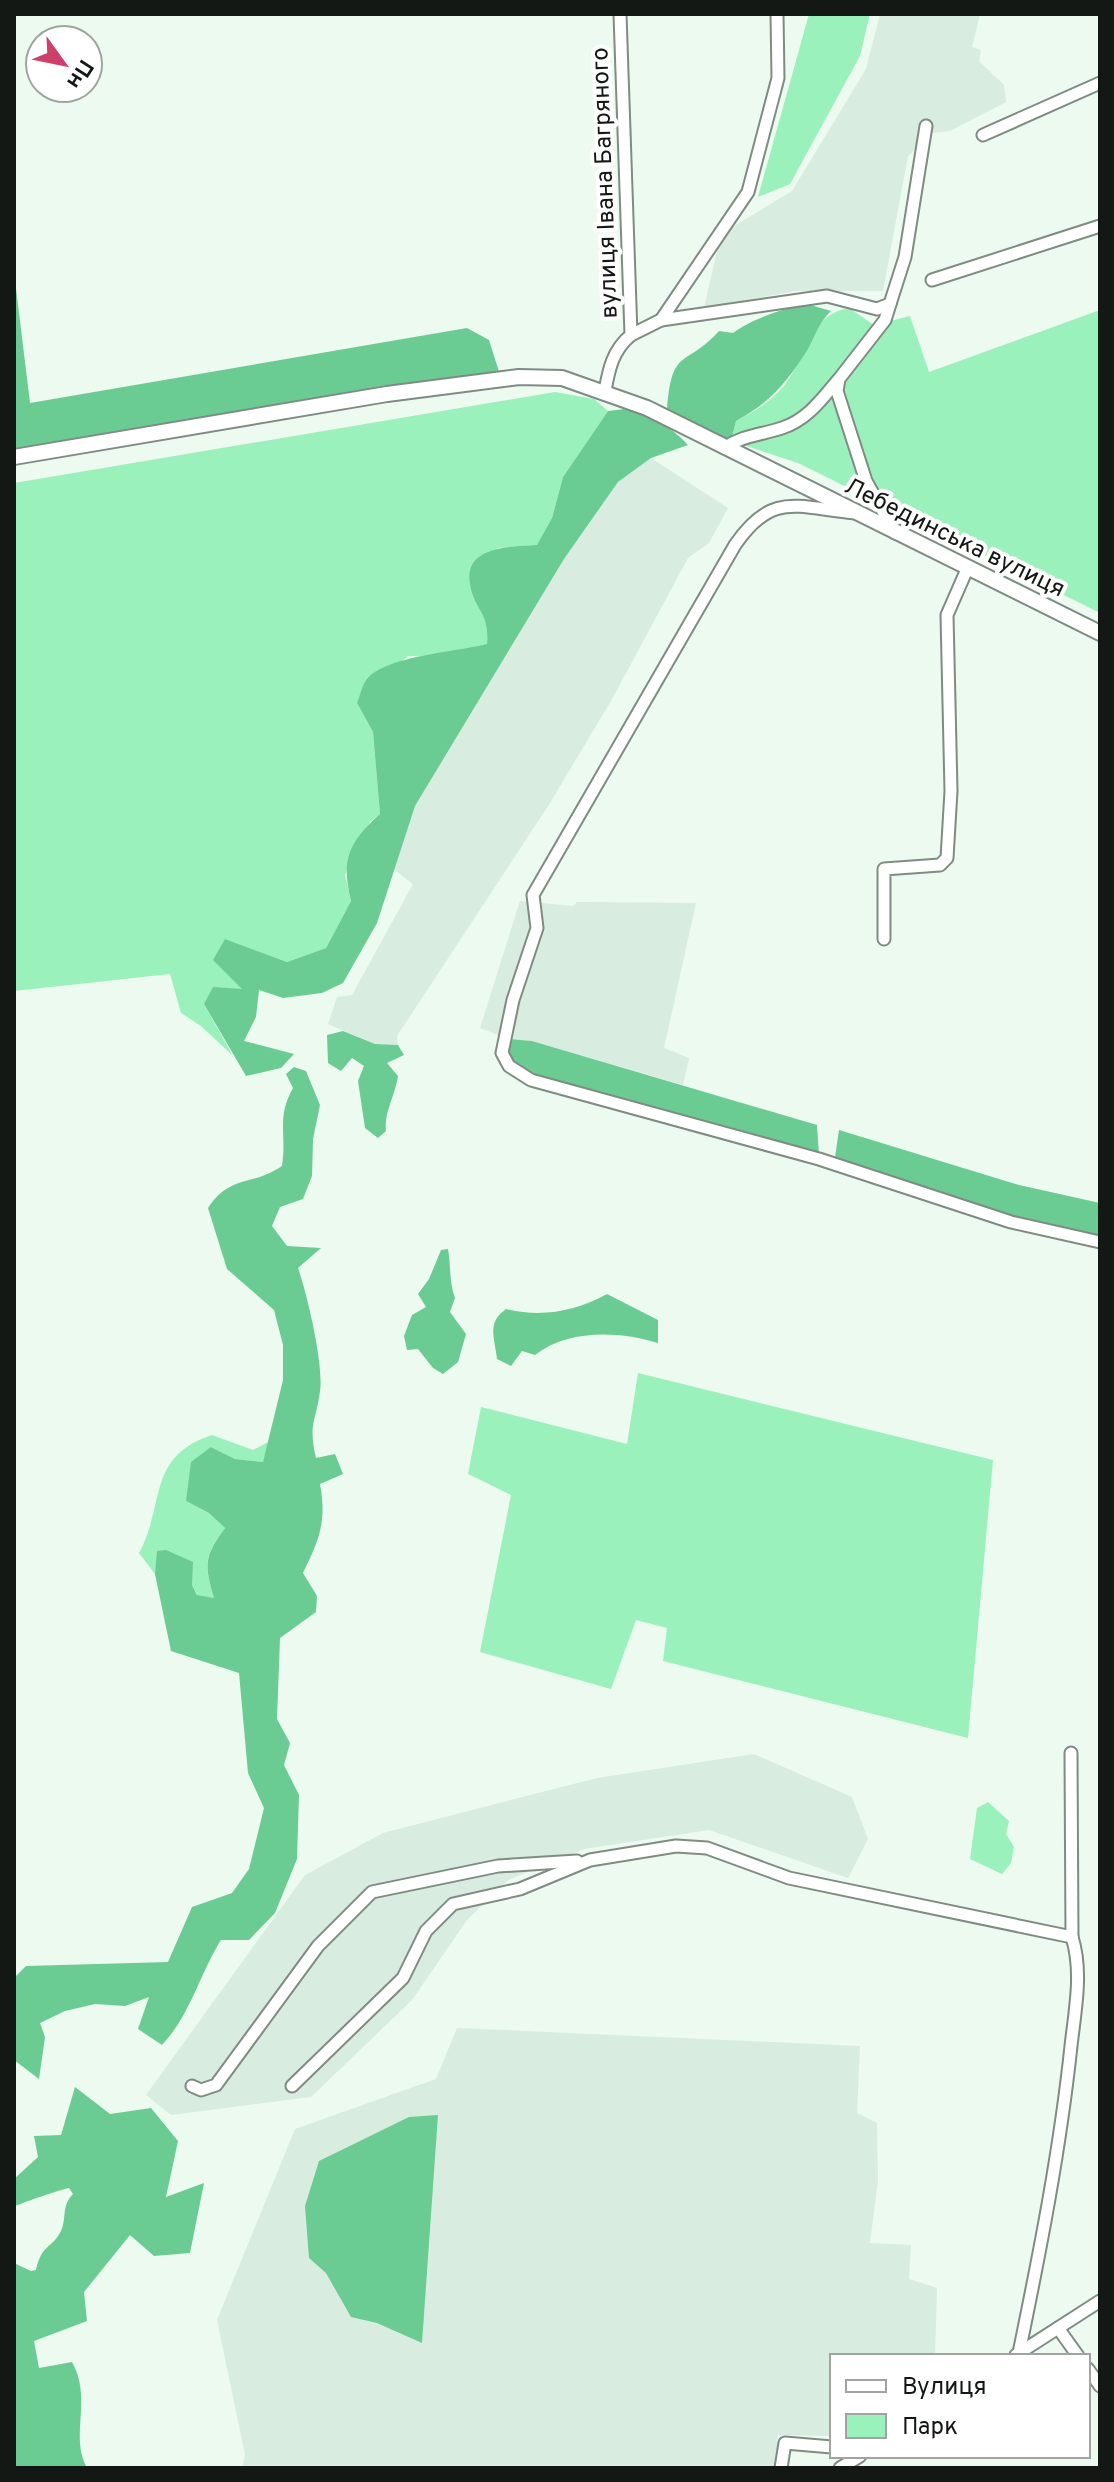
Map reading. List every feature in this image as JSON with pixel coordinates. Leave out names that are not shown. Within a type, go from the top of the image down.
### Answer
[{"type":"street","name":"вулиця Івана Багряного","points":[[605,391],[613,358],[620,344],[631,335],[620,14]]},
{"type":"street","points":[[661,320],[748,192],[778,78],[777,14]]},
{"type":"street","points":[[983,135],[1100,83]]},
{"type":"street","points":[[724,448],[741,437],[785,428],[809,414],[885,320],[905,257],[926,126]]},
{"type":"street","points":[[932,280],[1100,226]]},
{"type":"street","points":[[631,335],[661,320],[827,296],[877,309],[890,304]]},
{"type":"street","name":"Лебединська вулиця","points":[[14,457],[501,378],[562,378],[605,391],[1100,633]]},
{"type":"street","points":[[839,379],[837,391],[866,481],[895,533]]},
{"type":"street","points":[[856,513],[805,507],[767,509],[751,522],[735,545],[533,895],[537,928],[513,1000],[502,1053],[509,1066],[531,1080],[819,1159],[1011,1222],[1100,1242]]},
{"type":"street","points":[[884,939],[884,869],[940,865],[947,858],[951,791],[947,615],[968,567]]},
{"type":"street","points":[[1017,2354],[1061,2136],[1079,1959],[1072,1937],[1071,1753]]},
{"type":"street","points":[[192,2086],[201,2090],[216,2085],[318,1946],[372,1892],[498,1866],[590,1860],[676,1846],[707,1848],[789,1878],[1072,1937]]},
{"type":"street","points":[[292,2086],[353,2023],[403,1978],[426,1931],[453,1904],[520,1889],[590,1860]]},
{"type":"street","points":[[1017,2354],[1100,2301]]},
{"type":"street","points":[[1058,2328],[1077,2354]]},
{"type":"street","points":[[781,2468],[785,2443],[830,2447]]},
{"type":"shaded area","points":[[880,14],[980,14],[972,47],[981,50],[979,61],[1004,85],[1006,102],[950,131],[932,133],[908,156],[883,291],[796,291],[704,308],[721,234],[792,191],[866,69]]},
{"type":"shaded area","points":[[651,458],[728,508],[709,543],[688,558],[611,701],[550,803],[397,1036],[398,1045],[375,1044],[328,1024],[337,997],[352,995],[413,884],[392,868],[415,806],[564,559],[618,482]]},
{"type":"shaded area","points":[[520,901],[573,906],[577,902],[696,903],[664,1048],[689,1058],[683,1085],[532,1041],[509,1039],[480,1028]]},
{"type":"shaded area","points":[[754,1754],[852,1797],[868,1839],[848,1878],[709,1830],[584,1849],[508,1880],[467,1920],[412,2000],[311,2097],[171,2115],[146,2095],[305,1875],[383,1833],[597,1778]]},
{"type":"shaded area","points":[[457,2028],[860,2046],[857,2113],[877,2123],[878,2180],[870,2243],[911,2245],[909,2279],[937,2288],[935,2354],[830,2354],[830,2436],[778,2435],[775,2468],[242,2468],[245,2455],[217,2320],[295,2129],[436,2079]]},
{"type":"green space","points":[[809,14],[870,14],[860,56],[790,184],[758,197]]},
{"type":"green space","points":[[14,272],[30,403],[467,328],[489,340],[501,378],[14,457]]},
{"type":"green space","points":[[807,304],[831,311],[785,381],[759,407],[736,421],[731,441],[697,430],[667,410],[676,367],[719,331],[733,333],[768,315]]},
{"type":"green space","points":[[849,308],[874,325],[910,316],[929,372],[1100,310],[1100,613],[798,463],[731,441],[736,421],[761,406],[783,387],[817,328],[835,312]]},
{"type":"green space","points":[[555,392],[594,399],[608,411],[563,477],[552,518],[537,546],[498,548],[470,583],[489,625],[487,645],[432,657],[408,656],[357,703],[373,732],[380,814],[370,822],[345,875],[351,901],[326,948],[287,962],[225,939],[243,989],[204,1004],[233,1056],[201,1026],[181,1013],[170,974],[14,991],[14,483]]},
{"type":"green space","points":[[625,409],[659,422],[688,445],[651,458],[618,482],[564,559],[415,806],[377,923],[343,983],[322,993],[283,998],[259,990],[256,1017],[244,1041],[294,1054],[281,1068],[246,1076],[204,1004],[213,987],[242,989],[213,960],[225,939],[287,962],[326,948],[351,901],[347,863],[354,843],[380,814],[373,732],[357,703],[365,681],[376,671],[405,660],[487,644],[486,625],[470,584],[474,562],[482,555],[503,548],[537,545],[552,518],[563,477],[608,411]]},
{"type":"green space","points":[[343,1031],[375,1044],[398,1045],[404,1055],[387,1063],[398,1076],[386,1131],[378,1138],[365,1128],[358,1081],[364,1066],[352,1058],[341,1071],[328,1063],[327,1035]]},
{"type":"green space","points":[[509,1039],[532,1041],[817,1125],[819,1155],[533,1077],[507,1056]]},
{"type":"green space","points":[[294,1067],[306,1071],[320,1105],[313,1139],[312,1176],[303,1199],[280,1207],[272,1226],[287,1246],[321,1248],[298,1268],[320,1364],[320,1391],[313,1438],[316,1458],[335,1454],[343,1474],[320,1484],[322,1520],[303,1573],[317,1596],[316,1612],[280,1638],[277,1719],[290,1743],[284,1765],[299,1795],[297,1859],[275,1913],[249,1940],[221,1940],[188,2007],[162,2045],[138,2029],[149,1997],[125,2006],[95,2004],[65,2011],[40,2023],[45,2037],[39,2079],[14,2060],[14,1978],[26,1966],[168,1962],[192,1907],[232,1893],[249,1869],[264,1808],[248,1773],[239,1673],[171,1651],[155,1574],[157,1551],[166,1550],[193,1562],[192,1585],[197,1595],[214,1598],[208,1561],[213,1546],[225,1528],[209,1513],[186,1501],[191,1462],[211,1447],[235,1459],[263,1462],[283,1380],[283,1345],[274,1310],[227,1269],[208,1208],[233,1185],[261,1177],[282,1166],[283,1117],[293,1088],[286,1074]]},
{"type":"green space","points":[[839,1130],[1019,1185],[1100,1203],[1100,1242],[1011,1222],[834,1164]]},
{"type":"green space","points":[[448,1249],[455,1298],[450,1312],[466,1334],[458,1362],[443,1374],[433,1368],[418,1349],[407,1350],[404,1336],[412,1315],[426,1307],[418,1294],[429,1279],[441,1250]]},
{"type":"green space","points":[[607,1294],[658,1320],[658,1343],[627,1336],[594,1335],[563,1340],[535,1355],[522,1351],[511,1366],[497,1359],[494,1325],[506,1309],[546,1313],[583,1305]]},
{"type":"green space","points":[[638,1373],[993,1460],[968,1738],[663,1661],[667,1628],[636,1620],[611,1689],[480,1652],[511,1495],[468,1474],[481,1407],[627,1444]]},
{"type":"green space","points":[[212,1435],[253,1450],[270,1441],[263,1462],[235,1459],[211,1447],[186,1501],[209,1513],[225,1528],[213,1546],[208,1561],[207,1569],[215,1598],[198,1596],[192,1585],[158,1551],[155,1574],[139,1553],[167,1469],[191,1444]]},
{"type":"green space","points":[[988,1802],[1009,1821],[1006,1834],[1014,1847],[1011,1863],[1002,1874],[970,1859],[977,1808]]},
{"type":"green space","points":[[75,2087],[110,2114],[151,2108],[178,2141],[166,2197],[204,2183],[190,2253],[154,2256],[130,2235],[84,2292],[87,2321],[34,2341],[39,2368],[72,2362],[78,2376],[81,2390],[80,2443],[87,2468],[14,2468],[14,2263],[31,2271],[36,2270],[41,2255],[61,2231],[67,2203],[73,2194],[69,2188],[14,2207],[14,2179],[38,2157],[34,2136],[61,2135]]},
{"type":"green space","points":[[438,2115],[422,2343],[377,2323],[351,2317],[326,2273],[309,2258],[305,2206],[319,2161],[409,2117]]}]
